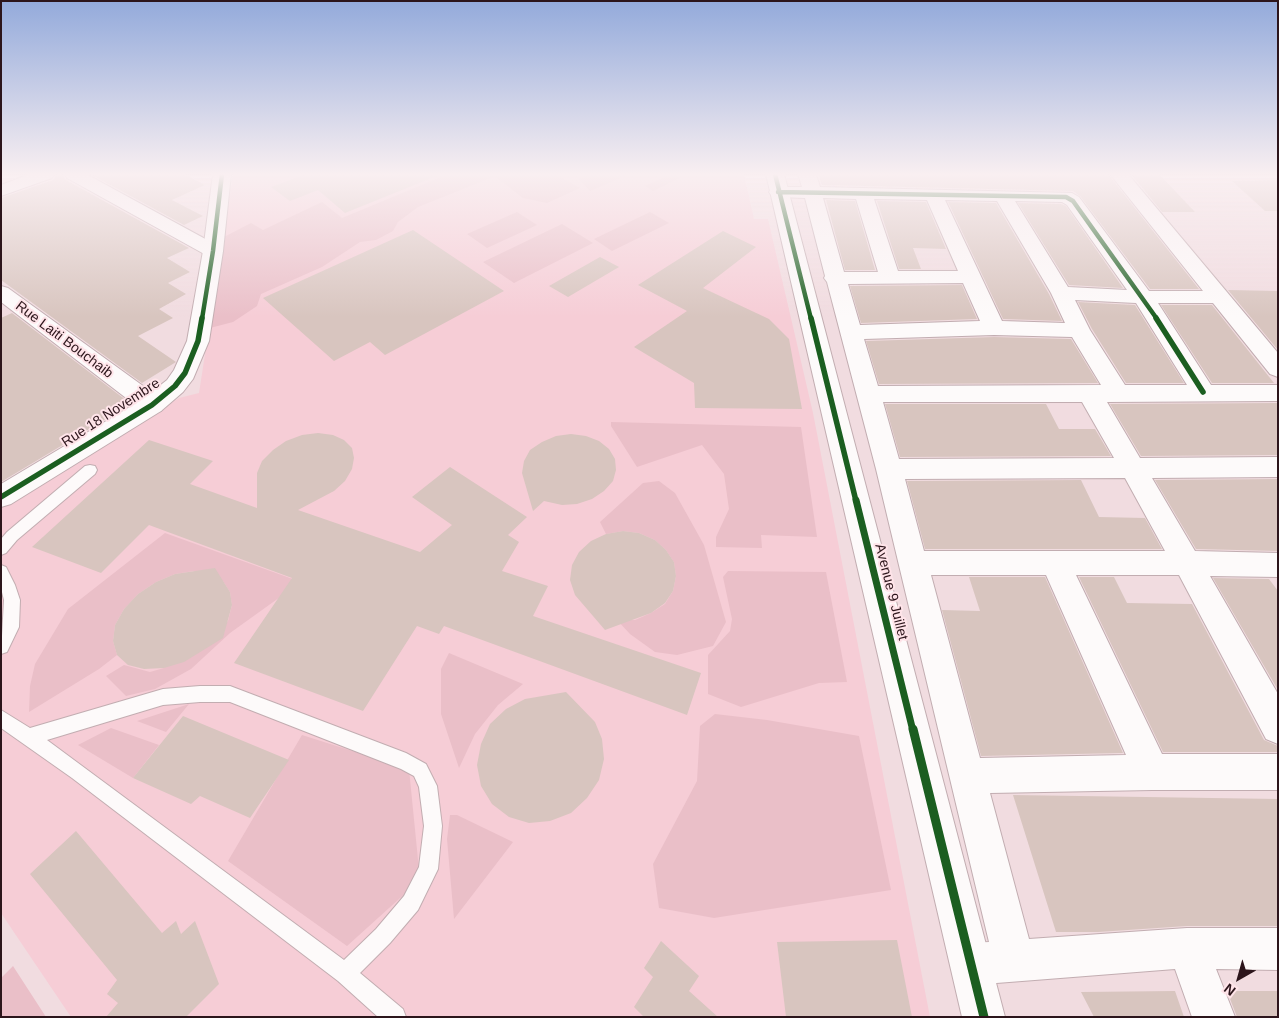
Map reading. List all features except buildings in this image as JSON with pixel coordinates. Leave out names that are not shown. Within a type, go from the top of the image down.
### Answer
[{"type":"street","points":[[160,222],[213,251]]},
{"type":"street","name":"Rue 18 Novembre","points":[[1,497],[152,405],[176,386],[193,356],[198,341],[216,222]]},
{"type":"street","name":"Avenue 9 Juillet","points":[[787,222],[984,1017]]},
{"type":"street","points":[[820,222],[889,469],[1014,961]]},
{"type":"street","points":[[872,222],[890,278]]},
{"type":"street","points":[[946,222],[994,328]]},
{"type":"street","points":[[1018,222],[1117,392]]},
{"type":"street","points":[[1087,222],[1142,297],[1203,392]]},
{"type":"street","points":[[1157,222],[1278,370]]},
{"type":"street","points":[[834,278],[972,277]]},
{"type":"street","points":[[1061,293],[1142,297],[1218,297]]},
{"type":"street","name":"Rue Laiti Bouchaib","points":[[6,301],[152,405]]},
{"type":"street","points":[[852,332],[994,328],[1080,330]]},
{"type":"street","points":[[1088,392],[1187,563],[1278,727]]},
{"type":"street","points":[[869,394],[1278,393]]},
{"type":"street","points":[[889,469],[1278,467]]},
{"type":"street","points":[[913,563],[1187,563],[1278,565]]},
{"type":"street","points":[[1056,564],[1152,772]]},
{"type":"street","points":[[966,776],[1152,772],[1278,772]]},
{"type":"street","points":[[971,964],[1187,948],[1278,949]]},
{"type":"street","points":[[1187,948],[1214,1017]]},
{"type":"lane","points":[[1,549],[12,536],[90,470]]},
{"type":"lane","points":[[1,571],[8,585],[12,600],[11,627],[1,647]]},
{"type":"lane","points":[[29,738],[163,697],[230,694],[406,762],[420,770],[428,786],[433,826],[428,869],[411,904],[383,936],[345,974]]},
{"type":"lane","points":[[1,718],[78,772],[345,974],[395,1017]]},
{"type":"shaded area","points":[[226,222],[769,222],[813,413],[930,1017],[71,1017],[1,913],[1,508],[179,398],[199,393]]},
{"type":"shaded area","points":[[281,222],[399,222],[393,231],[376,240],[360,242],[322,267],[261,294],[257,306],[233,322],[210,328],[224,237],[251,223],[263,230]]},
{"type":"shaded area","points":[[495,222],[532,222],[537,225],[487,248],[467,234]]},
{"type":"shaded area","points":[[630,222],[669,223],[612,251],[594,239]]},
{"type":"shaded area","points":[[562,224],[593,243],[514,283],[483,262]]},
{"type":"shaded area","points":[[611,422],[801,427],[817,537],[761,535],[762,548],[716,547],[716,537],[729,509],[724,474],[702,445],[637,467],[611,426]]},
{"type":"shaded area","points":[[659,481],[675,493],[704,545],[726,622],[713,646],[677,655],[655,652],[630,634],[617,620],[635,620],[665,604],[673,591],[676,576],[674,562],[666,550],[655,540],[639,533],[623,531],[606,534],[600,522],[643,483]]},
{"type":"shaded area","points":[[165,533],[301,582],[230,633],[191,669],[155,689],[126,696],[106,676],[124,665],[150,672],[164,668],[228,621],[232,605],[230,592],[223,581],[210,574],[194,571],[175,574],[156,582],[138,594],[124,609],[115,625],[113,641],[117,655],[99,669],[29,712],[30,686],[35,664],[68,609]]},
{"type":"shaded area","points":[[728,571],[826,572],[847,682],[819,683],[741,707],[708,694],[708,655],[730,631],[732,619],[723,577]]},
{"type":"shaded area","points":[[449,653],[523,684],[498,705],[475,734],[459,768],[441,714],[441,669]]},
{"type":"shaded area","points":[[189,704],[166,732],[137,721]]},
{"type":"shaded area","points":[[715,714],[767,720],[859,736],[891,890],[714,918],[659,908],[653,864],[697,781],[700,726]]},
{"type":"shaded area","points":[[111,728],[159,745],[133,778],[78,745]]},
{"type":"shaded area","points":[[302,735],[409,769],[420,880],[347,946],[228,861]]},
{"type":"shaded area","points":[[450,815],[457,815],[513,842],[454,919],[447,839]]},
{"type":"shaded area","points":[[13,966],[46,1017],[1,1017],[1,978]]},
{"type":"cycle path","points":[[1,497],[152,405],[175,386],[185,373],[198,341],[216,222]]},
{"type":"cycle path","points":[[787,222],[984,1017]]},
{"type":"cycle path","points":[[1088,222],[1143,297],[1203,392]]}]
